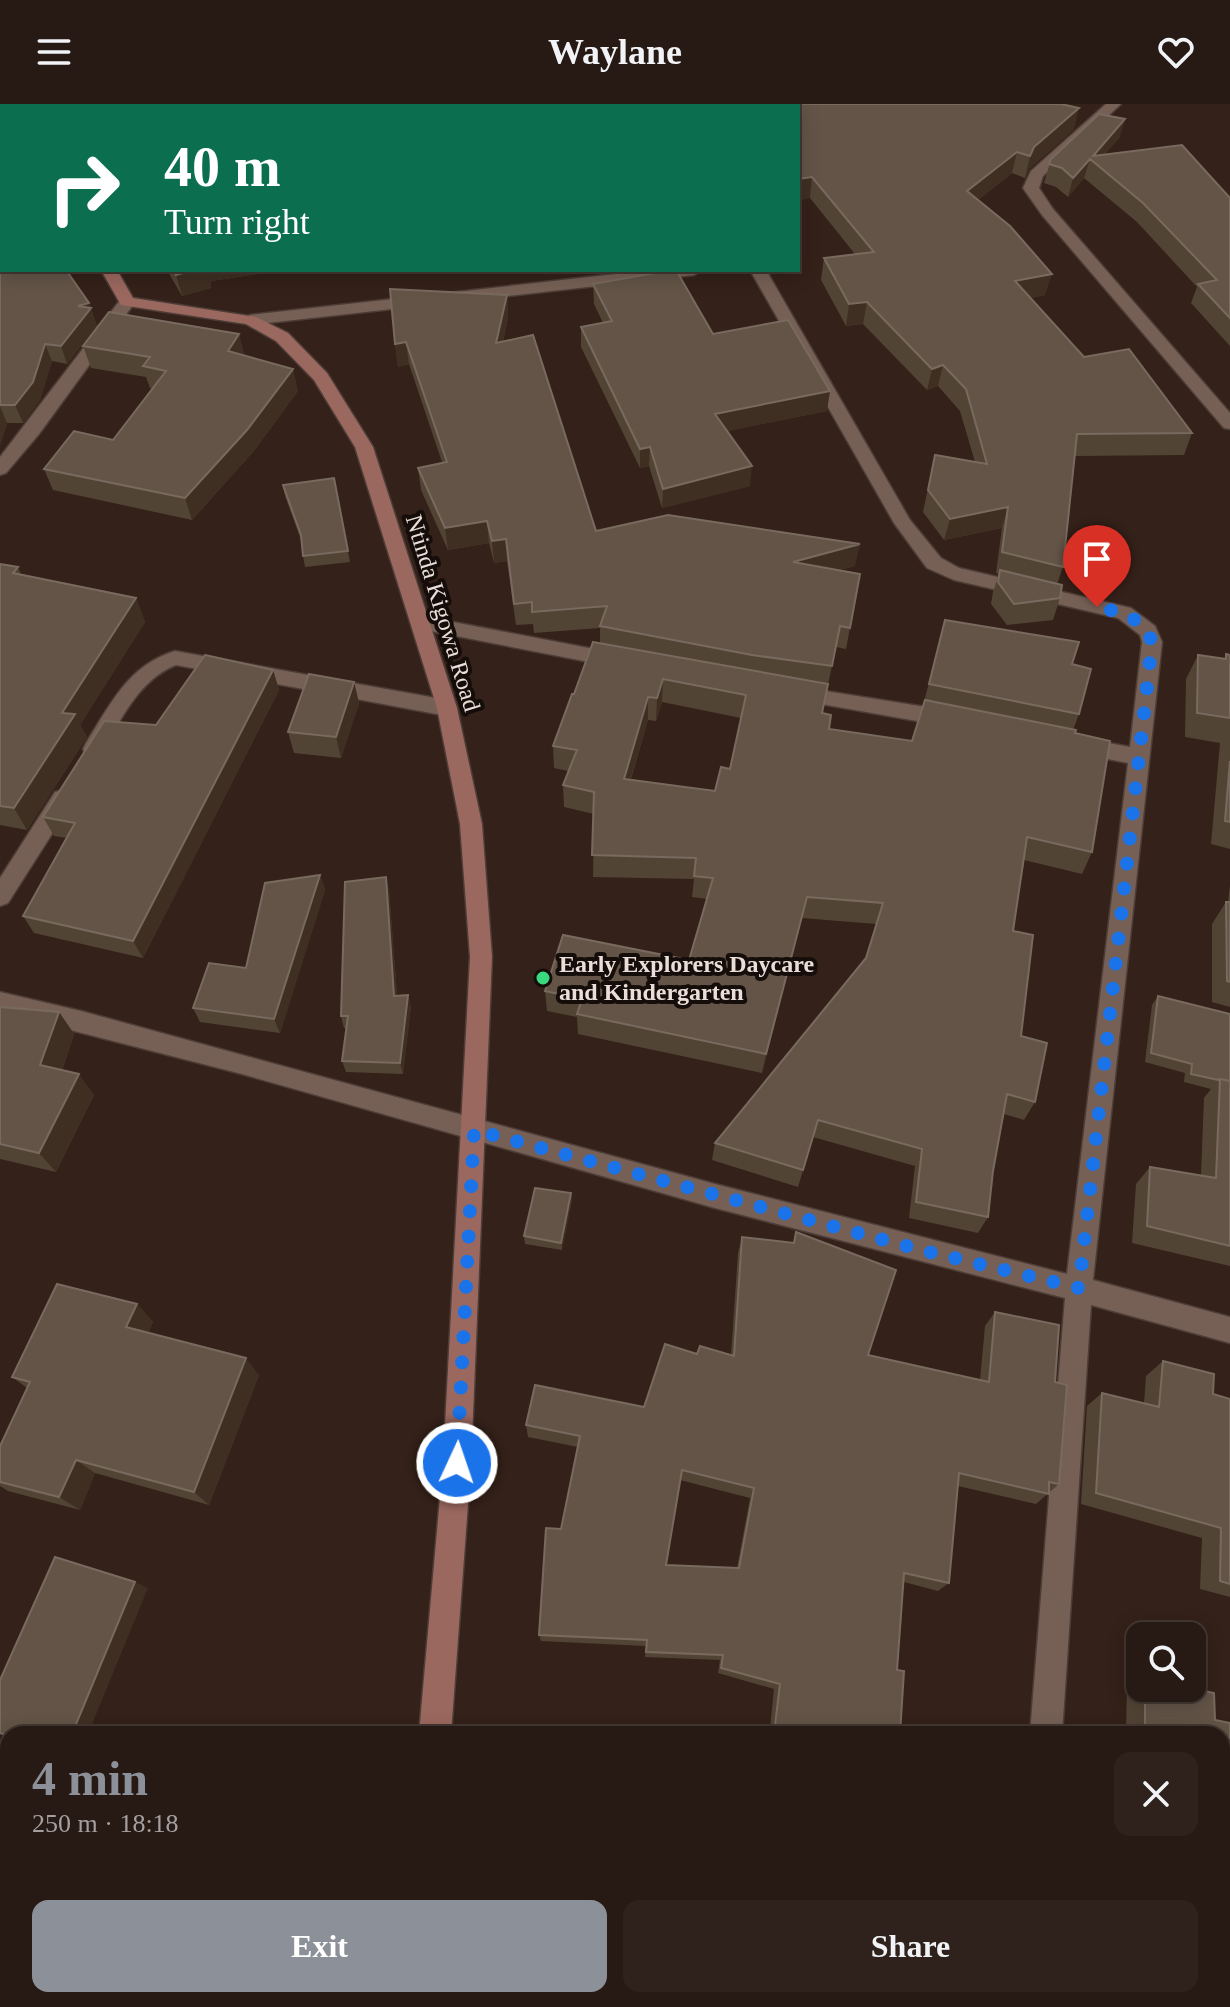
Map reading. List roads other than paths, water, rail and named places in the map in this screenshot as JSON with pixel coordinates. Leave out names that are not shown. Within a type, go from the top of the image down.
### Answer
[{"type":"street","points":[[1114,104],[1036,174],[1031,188],[1047,212],[1230,424]]},
{"type":"street","points":[[0,469],[33,430],[127,302],[110,272]]},
{"type":"street","points":[[250,320],[676,272]]},
{"type":"street","points":[[759,272],[903,523],[934,563],[954,573],[1124,613],[1148,631],[1152,642],[1079,1288],[1047,1726]]},
{"type":"street","name":"Ntinda Kigowa Road","points":[[127,302],[250,320],[282,337],[302,354],[321,377],[364,447],[447,708],[471,824],[481,957],[457,1463],[436,1726]]},
{"type":"street","points":[[422,623],[642,665]]},
{"type":"street","points":[[0,897],[137,680],[159,662],[175,658],[447,708]]},
{"type":"street","points":[[779,691],[899,708],[974,723]]},
{"type":"street","points":[[1064,742],[1139,757]]},
{"type":"street","points":[[0,1002],[79,1020],[474,1130],[1230,1330]]},
{"type":"place","name":"Early Explorers Daycare and Kindergarten","points":[[543,978]]}]
